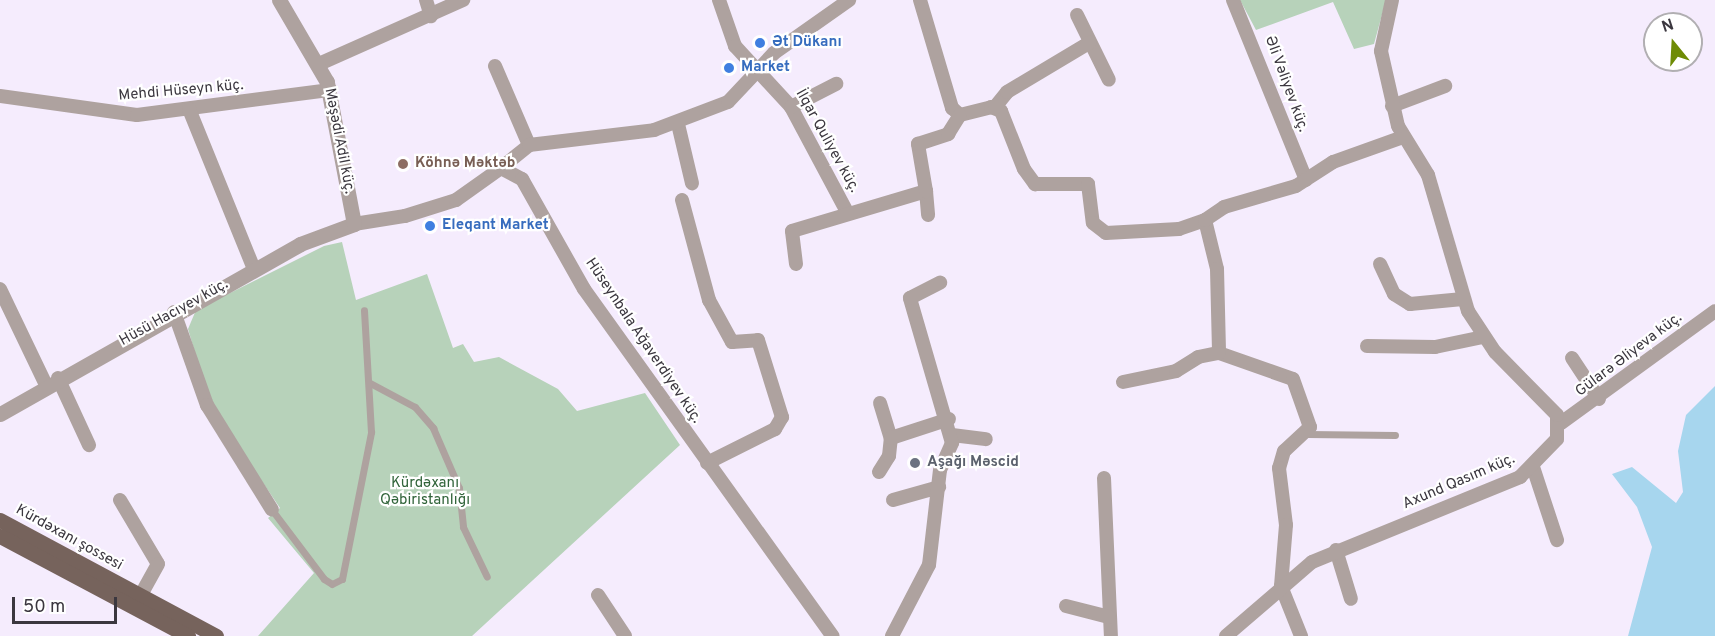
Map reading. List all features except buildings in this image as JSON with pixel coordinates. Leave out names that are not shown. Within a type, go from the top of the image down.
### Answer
[{"type":"main road","name":"Kürdəxanı şossesi","points":[[0,520],[216,636]]},
{"type":"main road","name":"Kürdəxanı şossesi","points":[[0,536],[188,636]]},
{"type":"street","name":"Məşədi Adil küç.","points":[[279,0],[319,64],[330,90],[354,224]]},
{"type":"street","points":[[426,0],[431,16]]},
{"type":"street","points":[[319,64],[463,0]]},
{"type":"street","name":"İlqar Quliyev küç.","points":[[719,0],[735,46],[757,73],[791,106],[847,212]]},
{"type":"street","points":[[354,224],[405,216],[456,200],[529,145],[678,124],[734,98],[781,47],[849,0]]},
{"type":"street","points":[[920,0],[948,100],[960,115]]},
{"type":"street","name":"Əli Vəliyev küç.","points":[[1233,0],[1306,180]]},
{"type":"street","points":[[1392,0],[1381,51],[1392,106],[1403,137],[1428,175],[1462,299],[1483,337],[1561,423]]},
{"type":"street","points":[[1077,15],[1109,80]]},
{"type":"street","points":[[928,215],[918,144],[948,134],[960,115],[996,107],[1007,92],[1089,43]]},
{"type":"street","points":[[495,66],[529,145]]},
{"type":"street","points":[[791,106],[836,84]]},
{"type":"street","points":[[1392,106],[1445,86]]},
{"type":"street","name":"Mehdi Hüseyn küç.","points":[[0,96],[113,114],[189,109],[330,90]]},
{"type":"street","points":[[996,107],[1035,184],[1088,184],[1097,230],[1179,228],[1205,220],[1224,207],[1306,180],[1333,162],[1403,137]]},
{"type":"street","points":[[189,109],[255,269]]},
{"type":"street","points":[[678,124],[692,183]]},
{"type":"street","name":"Hüseynbala Ağaverdiyev küç.","points":[[501,168],[530,187],[584,289],[832,636]]},
{"type":"street","points":[[796,264],[792,231],[847,212],[926,191]]},
{"type":"street","points":[[682,200],[709,300],[732,342],[758,340],[782,417],[775,429],[707,463]]},
{"type":"street","points":[[1205,220],[1216,262],[1220,352]]},
{"type":"street","name":"Hüsü Hacıyev küç.","points":[[0,414],[52,381],[300,244],[354,224]]},
{"type":"street","points":[[1380,264],[1394,294],[1410,304],[1462,299]]},
{"type":"street","points":[[892,636],[930,565],[939,487],[952,435],[949,418],[910,298],[940,283]]},
{"type":"street","points":[[0,289],[89,445]]},
{"type":"street","name":"Gülarə Əliyeva küç.","points":[[1561,423],[1599,399],[1715,311]]},
{"type":"street","points":[[174,312],[207,405],[272,510]]},
{"type":"street","points":[[1367,346],[1435,347],[1483,337]]},
{"type":"street","points":[[1123,382],[1176,371],[1198,357],[1220,352],[1293,379],[1307,417],[1307,434],[1280,459],[1287,535],[1281,586],[1301,636]]},
{"type":"street","points":[[1572,358],[1599,399]]},
{"type":"street","points":[[879,472],[889,456],[891,438],[880,403]]},
{"type":"street","points":[[891,438],[949,418]]},
{"type":"street","name":"Axund Qasım küç.","points":[[1226,636],[1281,586],[1336,550],[1499,487],[1533,467],[1557,439],[1561,423]]},
{"type":"street","points":[[952,435],[986,439]]},
{"type":"street","points":[[1533,467],[1557,540]]},
{"type":"street","points":[[1104,478],[1111,636]]},
{"type":"street","points":[[893,500],[939,487]]},
{"type":"street","points":[[120,500],[158,564],[140,597]]},
{"type":"street","points":[[1336,550],[1351,599]]},
{"type":"street","points":[[598,595],[625,636]]},
{"type":"street","points":[[1066,606],[1109,617]]},
{"type":"lane","points":[[272,510],[324,579],[332,584],[342,579],[371,432],[370,383],[364,310]]},
{"type":"lane","points":[[370,383],[415,407],[433,428],[459,488],[463,527],[487,577]]},
{"type":"lane","points":[[1307,434],[1395,435]]},
{"type":"green space","points":[[1240,0],[1386,0],[1374,44],[1354,49],[1333,2],[1256,30]]},
{"type":"green space","name":"Kürdəxanı Qəbiristanlığı","points":[[342,242],[356,300],[427,274],[453,348],[463,344],[474,362],[499,357],[558,389],[577,411],[645,393],[680,445],[472,636],[258,636],[314,573],[268,518],[280,508],[222,422],[204,383],[188,329],[196,310],[324,246]]},
{"type":"water","points":[[1715,386],[1715,636],[1628,636],[1652,547],[1637,507],[1612,474],[1632,467],[1676,503],[1683,492],[1678,451],[1686,415]]},
{"type":"place","name":"Ət Dükanı","points":[[760,43]]},
{"type":"place","name":"Market","points":[[729,68]]},
{"type":"place","name":"Köhnə Məktəb","points":[[403,164]]},
{"type":"place","name":"Eleqant Market","points":[[430,226]]},
{"type":"place","name":"Aşağı Məscid","points":[[915,463]]}]
